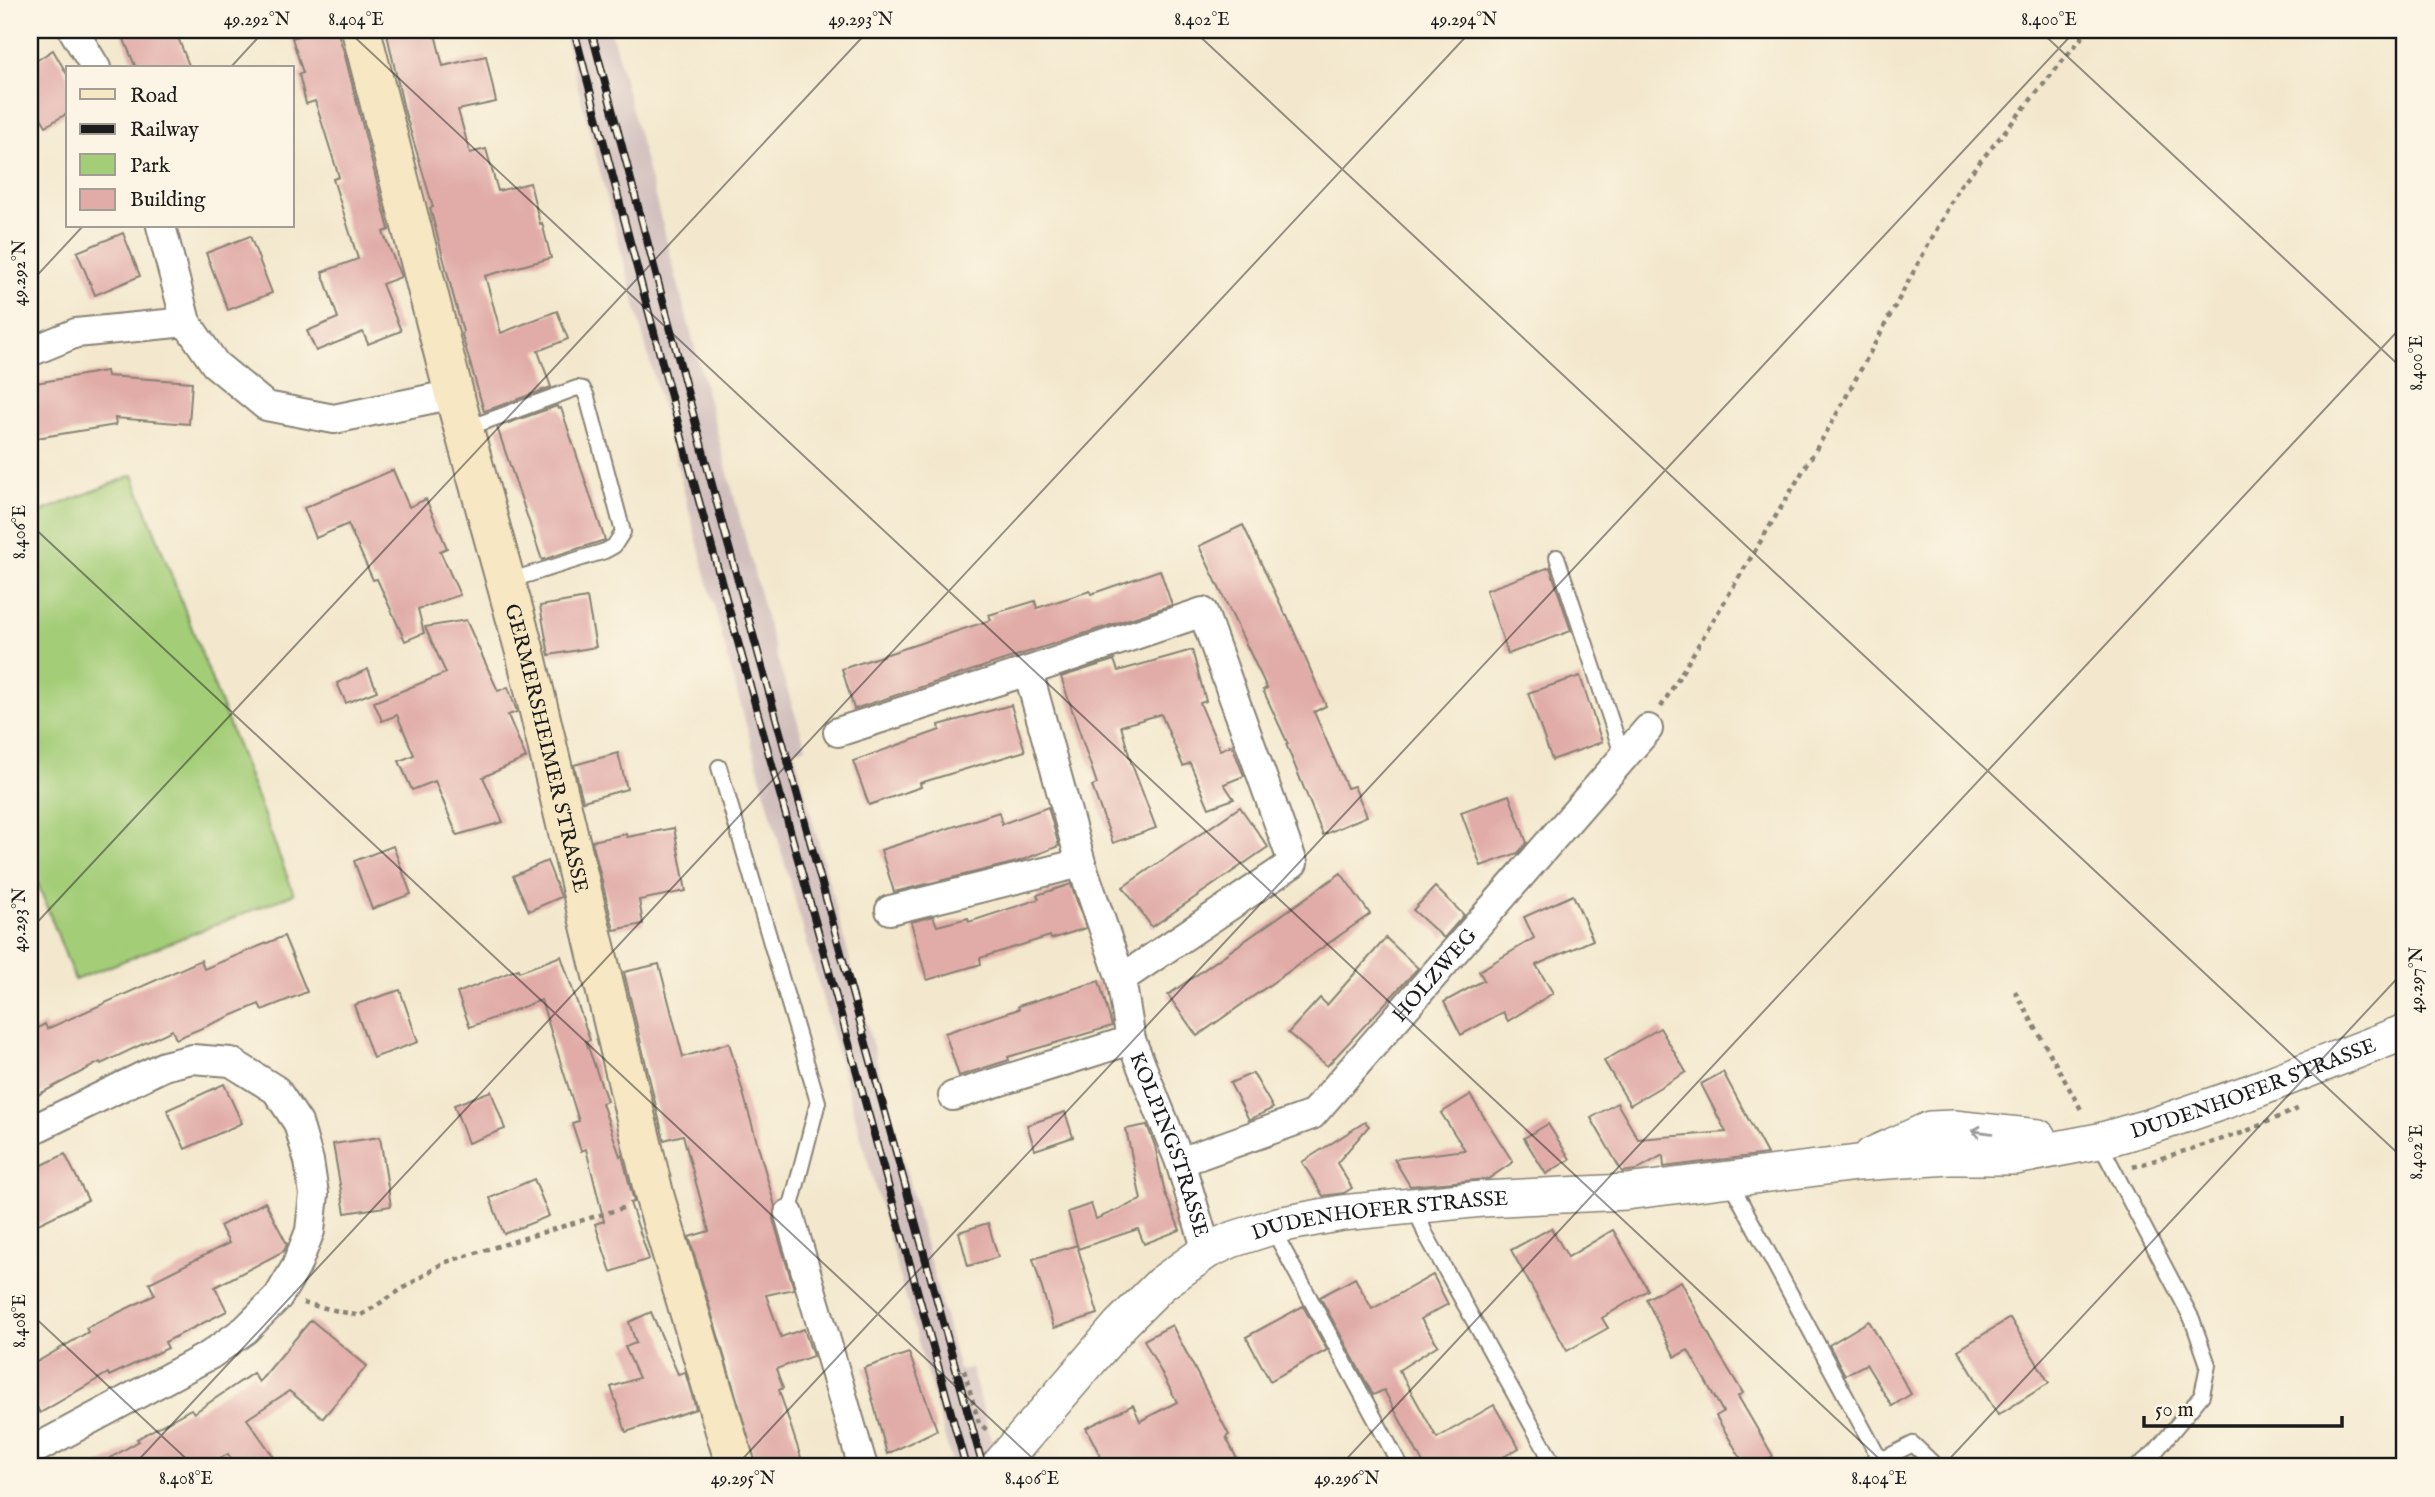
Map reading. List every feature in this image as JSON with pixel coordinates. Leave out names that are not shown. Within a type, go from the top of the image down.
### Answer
[{"type":"main road","name":"GERMERSHEIMER STRASSE","points":[[361,30],[459,412],[525,652],[655,1198],[736,1467]]},
{"type":"street","points":[[73,30],[95,66]]},
{"type":"street","points":[[162,228],[186,322],[215,364],[266,406],[334,419],[459,412]]},
{"type":"street","points":[[30,352],[76,333],[186,322]]},
{"type":"street","points":[[838,732],[1203,612],[1293,863],[1121,979]]},
{"type":"street","name":"KOLPINGSTRASSE","points":[[1028,671],[1082,863],[1121,979],[1131,1041],[1180,1162],[1207,1251]]},
{"type":"street","name":"HOLZWEG","points":[[1180,1162],[1312,1115],[1648,729]]},
{"type":"street","points":[[890,910],[1082,863]]},
{"type":"street","name":"DUDENHOFER STRASSE","points":[[1007,1462],[1120,1325],[1161,1284],[1207,1251],[1271,1227],[1342,1213],[1482,1199],[1626,1192],[1857,1163],[1950,1157],[2015,1157],[2099,1141],[2158,1125],[2405,1032]]},
{"type":"street","name":"KOLPINGSTRASSE","points":[[953,1096],[1131,1041]]},
{"type":"street","points":[[30,1130],[164,1066],[192,1059],[231,1062],[276,1090],[298,1123],[309,1161],[314,1194],[310,1231],[296,1267],[278,1297],[245,1330],[210,1355],[30,1452]]},
{"type":"street","points":[[789,1214],[863,1467]]},
{"type":"lane","points":[[459,412],[583,389],[598,437],[623,532],[620,538],[606,551],[505,582]]},
{"type":"lane","points":[[1557,557],[1623,757]]},
{"type":"lane","points":[[719,767],[818,1102],[789,1214]]},
{"type":"lane","points":[[2099,1141],[2192,1319],[2208,1365],[2203,1395],[2155,1452],[2137,1467]]},
{"type":"lane","points":[[1729,1180],[1878,1456],[1885,1458],[1913,1444],[1937,1467]]},
{"type":"lane","points":[[1414,1206],[1425,1233],[1555,1467]]},
{"type":"lane","points":[[1271,1227],[1401,1467]]},
{"type":"path","points":[[1648,729],[1833,421],[1960,186],[2088,30]]},
{"type":"path","points":[[2015,991],[2099,1141]]},
{"type":"path","points":[[278,1297],[360,1316],[443,1263],[655,1198]]},
{"type":"path","points":[[964,1370],[979,1423],[1007,1462]]},
{"type":"shaded area","points":[[563,30],[611,30],[776,655],[806,747],[794,751],[959,1370],[971,1368],[995,1451],[979,1467],[953,1467],[730,667]]},
{"type":"green space","points":[[133,475],[294,894],[75,980],[30,863],[30,516]]},
{"type":"building","points":[[120,30],[175,30],[189,66],[135,66]]},
{"type":"building","points":[[319,30],[337,30],[344,52],[389,230],[383,232],[401,277],[382,284],[401,331],[368,344],[363,332],[316,351],[307,331],[338,318],[322,272],[358,259],[333,179],[339,177],[315,101],[306,104],[299,74],[303,73],[292,38]]},
{"type":"building","points":[[386,30],[434,30],[443,66],[486,56],[496,102],[458,110],[470,153],[486,149],[498,191],[530,183],[540,224],[542,223],[551,258],[485,276],[501,333],[557,311],[568,339],[538,351],[551,387],[484,411],[462,335],[430,208],[433,207],[404,109]]},
{"type":"building","points":[[53,50],[66,73],[66,114],[46,126],[30,100],[30,65]]},
{"type":"building","points":[[123,233],[140,276],[95,295],[77,252]]},
{"type":"building","points":[[250,236],[272,293],[228,310],[206,253]]},
{"type":"building","points":[[106,371],[107,376],[192,382],[189,424],[115,418],[116,425],[30,439],[30,384]]},
{"type":"building","points":[[557,406],[558,409],[561,408],[605,540],[542,560],[497,427]]},
{"type":"building","points":[[393,470],[409,507],[426,499],[447,548],[440,551],[460,595],[418,609],[424,633],[405,641],[348,524],[316,538],[304,508]]},
{"type":"building","points":[[1243,525],[1287,615],[1326,706],[1314,712],[1347,788],[1354,786],[1367,816],[1323,835],[1288,744],[1263,690],[1267,688],[1199,546]]},
{"type":"building","points":[[1550,567],[1571,631],[1508,654],[1486,590]]},
{"type":"building","points":[[1160,570],[1172,605],[854,709],[842,669],[991,620],[989,615],[1035,601],[1037,608],[1090,591],[1091,594]]},
{"type":"building","points":[[587,598],[596,647],[549,655],[540,606]]},
{"type":"building","points":[[466,620],[498,691],[508,687],[517,712],[508,715],[526,758],[483,777],[503,822],[457,835],[435,781],[412,790],[399,761],[414,755],[397,715],[382,721],[374,702],[446,673],[425,627]]},
{"type":"building","points":[[1192,650],[1206,701],[1200,703],[1220,750],[1232,745],[1244,776],[1224,784],[1234,799],[1209,808],[1190,763],[1183,766],[1161,714],[1121,726],[1131,762],[1156,828],[1113,843],[1092,786],[1097,784],[1061,677],[1114,660],[1118,671]]},
{"type":"building","points":[[368,669],[377,691],[346,703],[337,683]]},
{"type":"building","points":[[1580,676],[1602,742],[1552,760],[1528,693]]},
{"type":"building","points":[[1011,705],[1025,751],[920,783],[921,787],[869,805],[853,761],[940,730],[939,725]]},
{"type":"building","points":[[618,753],[627,789],[583,801],[574,765]]},
{"type":"building","points":[[1509,795],[1527,843],[1518,853],[1481,866],[1461,812]]},
{"type":"building","points":[[1048,807],[1059,846],[1017,862],[894,892],[881,850],[999,812],[1002,824]]},
{"type":"building","points":[[1240,807],[1268,847],[1152,927],[1123,887]]},
{"type":"building","points":[[674,828],[686,891],[639,900],[643,924],[614,930],[592,841]]},
{"type":"building","points":[[393,846],[411,894],[372,909],[354,861]]},
{"type":"building","points":[[547,861],[561,897],[529,911],[513,876]]},
{"type":"building","points":[[1341,873],[1370,914],[1197,1036],[1168,995]]},
{"type":"building","points":[[1071,884],[1086,928],[1051,939],[1050,936],[980,958],[981,964],[927,980],[911,922],[933,916],[937,926],[968,918],[969,922],[1039,899],[1037,895]]},
{"type":"building","points":[[1435,887],[1464,915],[1444,938],[1413,910]]},
{"type":"building","points":[[1573,895],[1593,940],[1536,965],[1553,993],[1508,1021],[1503,1012],[1461,1035],[1444,1002],[1484,980],[1479,971],[1534,938],[1524,917]]},
{"type":"building","points":[[284,936],[307,992],[262,1010],[259,1004],[176,1039],[172,1030],[101,1064],[100,1062],[30,1099],[30,1032],[45,1024],[47,1029],[201,960],[204,969]]},
{"type":"building","points":[[1386,938],[1418,968],[1327,1066],[1288,1033],[1320,998],[1327,1005]]},
{"type":"building","points":[[561,956],[590,1040],[586,1041],[607,1101],[602,1103],[620,1156],[622,1155],[634,1202],[630,1203],[649,1259],[611,1272],[595,1224],[604,1221],[586,1149],[581,1151],[572,1123],[579,1121],[541,1000],[470,1027],[457,993],[518,969],[519,972]]},
{"type":"building","points":[[659,964],[683,1057],[729,1043],[775,1206],[773,1219],[794,1289],[766,1295],[781,1337],[804,1329],[813,1356],[776,1369],[783,1388],[779,1390],[804,1467],[757,1467],[689,1237],[709,1231],[683,1135],[664,1140],[624,972]]},
{"type":"building","points":[[1099,981],[1112,1026],[1008,1057],[1009,1060],[959,1076],[945,1033],[1019,1009],[1018,1006]]},
{"type":"building","points":[[400,990],[418,1042],[373,1058],[354,1005]]},
{"type":"building","points":[[1660,1028],[1686,1072],[1630,1105],[1604,1061]]},
{"type":"building","points":[[1723,1072],[1767,1154],[1664,1167],[1663,1155],[1636,1170],[1622,1172],[1591,1118],[1617,1103],[1638,1139],[1726,1132],[1701,1084]]},
{"type":"building","points":[[1253,1073],[1273,1108],[1249,1120],[1230,1083]]},
{"type":"building","points":[[224,1084],[242,1123],[185,1149],[167,1110]]},
{"type":"building","points":[[491,1091],[505,1129],[468,1143],[454,1105]]},
{"type":"building","points":[[1470,1095],[1513,1162],[1488,1179],[1410,1186],[1394,1159],[1465,1150],[1441,1113]]},
{"type":"building","points":[[1065,1112],[1073,1137],[1035,1150],[1027,1125]]},
{"type":"building","points":[[1365,1122],[1369,1126],[1337,1163],[1352,1188],[1344,1193],[1323,1196],[1302,1162]]},
{"type":"building","points":[[1548,1124],[1570,1159],[1546,1174],[1524,1138]]},
{"type":"building","points":[[1147,1125],[1155,1146],[1165,1193],[1180,1230],[1144,1244],[1138,1229],[1078,1249],[1068,1212],[1091,1204],[1096,1219],[1141,1200],[1126,1129]]},
{"type":"building","points":[[380,1137],[391,1206],[345,1213],[333,1144]]},
{"type":"building","points":[[65,1154],[88,1200],[30,1228],[30,1171]]},
{"type":"building","points":[[534,1179],[549,1216],[504,1234],[490,1198]]},
{"type":"building","points":[[265,1202],[287,1244],[284,1251],[215,1287],[227,1311],[165,1342],[168,1348],[109,1376],[108,1373],[40,1413],[30,1395],[30,1366],[88,1332],[86,1328],[155,1295],[149,1283],[229,1243],[220,1226]]},
{"type":"building","points":[[988,1223],[998,1257],[968,1266],[959,1232]]},
{"type":"building","points":[[1551,1228],[1568,1257],[1613,1230],[1648,1290],[1602,1318],[1608,1328],[1567,1351],[1511,1250]]},
{"type":"building","points":[[1077,1245],[1098,1314],[1054,1328],[1033,1259]]},
{"type":"building","points":[[1433,1275],[1448,1304],[1421,1319],[1438,1345],[1399,1370],[1437,1438],[1494,1405],[1519,1448],[1486,1467],[1425,1467],[1384,1390],[1373,1395],[1320,1297],[1355,1278],[1372,1309]]},
{"type":"building","points":[[1681,1281],[1743,1393],[1738,1396],[1773,1456],[1753,1467],[1746,1467],[1716,1416],[1723,1412],[1688,1350],[1675,1357],[1646,1299]]},
{"type":"building","points":[[1303,1306],[1327,1350],[1270,1381],[1246,1337]]},
{"type":"building","points":[[651,1312],[678,1374],[685,1372],[696,1409],[626,1432],[611,1387],[639,1378],[625,1347],[636,1343],[629,1322]]},
{"type":"building","points":[[2010,1318],[2049,1383],[1998,1415],[1958,1350]]},
{"type":"building","points":[[311,1320],[367,1366],[323,1418],[289,1391],[247,1419],[281,1467],[237,1467],[228,1454],[204,1467],[95,1467],[139,1441],[137,1439],[191,1409],[194,1413],[253,1373],[259,1382]]},
{"type":"building","points":[[1869,1321],[1911,1394],[1892,1406],[1866,1364],[1845,1375],[1829,1345]]},
{"type":"building","points":[[1172,1325],[1229,1435],[1226,1437],[1241,1467],[1106,1467],[1086,1428],[1133,1405],[1140,1421],[1177,1402],[1144,1340]]},
{"type":"building","points":[[909,1353],[937,1430],[887,1454],[864,1368]]},
{"type":"railway","points":[[574,30],[691,472],[966,1467]]},
{"type":"railway","points":[[591,30],[723,526],[983,1467]]}]
